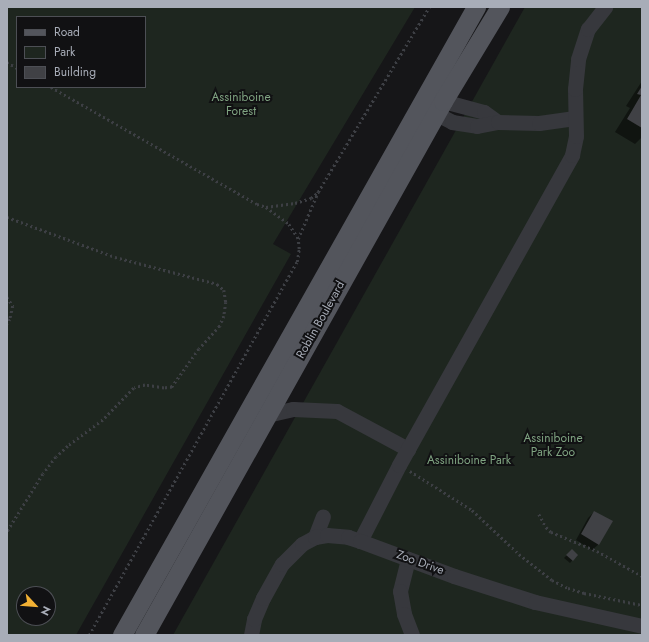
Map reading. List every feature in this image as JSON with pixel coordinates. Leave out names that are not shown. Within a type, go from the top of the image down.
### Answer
[{"type":"main road","name":"Roblin Boulevard","points":[[144,635],[267,415],[432,103],[476,7]]},
{"type":"main road","name":"Roblin Boulevard","points":[[122,635],[432,103],[500,7]]},
{"type":"street","points":[[360,541],[399,465],[568,162],[575,142],[575,89],[578,59],[588,29],[605,7]]},
{"type":"street","points":[[432,103],[452,122],[477,126],[498,122],[539,123],[575,118]]},
{"type":"street","points":[[267,415],[293,409],[337,411],[408,449]]},
{"type":"street","points":[[314,537],[323,516]]},
{"type":"street","name":"Zoo Drive","points":[[251,635],[254,619],[263,598],[278,570],[292,552],[314,537],[332,535],[360,541],[491,589],[535,602],[642,626]]},
{"type":"street","points":[[408,559],[400,591],[404,614],[412,635]]},
{"type":"path","points":[[89,635],[297,262],[298,239],[318,192],[429,7]]},
{"type":"path","points":[[7,62],[16,67]]},
{"type":"path","points":[[53,88],[257,204],[266,207],[289,224],[298,239]]},
{"type":"path","points":[[266,207],[294,203],[312,198],[318,192]]},
{"type":"path","points":[[7,216],[115,257],[217,284],[224,290],[226,302],[224,316],[220,326],[199,349],[172,386],[164,388],[145,385],[134,388],[103,420],[68,446],[56,457],[43,474],[7,532]]},
{"type":"path","points":[[7,297],[13,306],[10,319],[7,324]]},
{"type":"path","points":[[399,465],[458,499],[472,510],[519,554],[552,580],[584,594],[642,605]]},
{"type":"path","points":[[539,514],[546,527],[551,532],[597,551],[642,576]]},
{"type":"green space","name":"Assiniboine Forest","points":[[7,7],[415,7],[273,244],[291,254],[76,635],[7,635]]},
{"type":"green space","name":"Assiniboine Park","points":[[525,7],[642,7],[642,635],[173,635]]},
{"type":"building","points":[[642,86],[642,128],[627,119],[641,95],[637,94]]},
{"type":"building","points":[[594,511],[613,521],[599,545],[581,534]]},
{"type":"building","points":[[572,549],[578,555],[573,561],[566,555]]},
{"type":"park label","name":"Assiniboine Park Zoo","points":[[553,446]]}]
